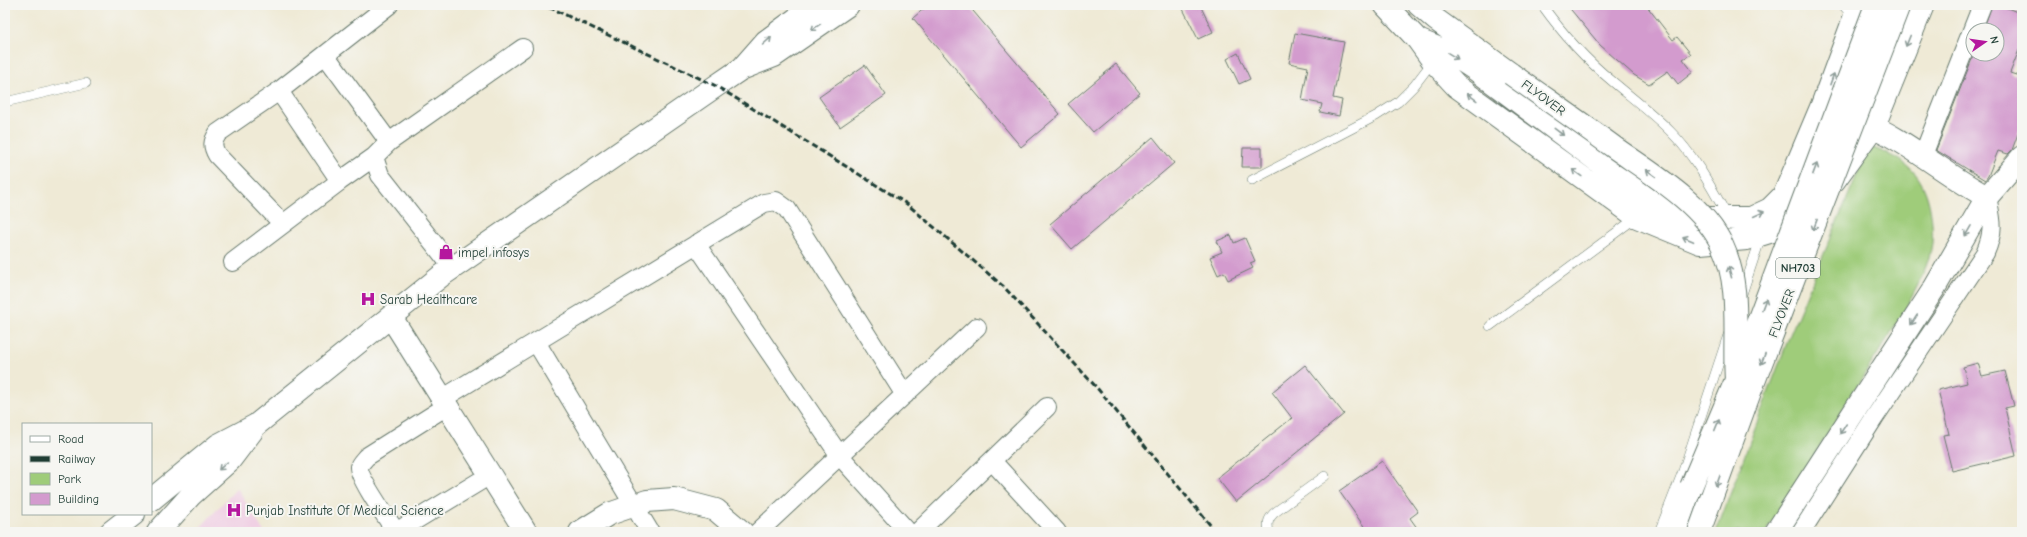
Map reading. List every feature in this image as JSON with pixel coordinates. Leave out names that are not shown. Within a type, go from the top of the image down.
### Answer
[{"type":"main road","points":[[741,70],[766,41],[815,5]]},
{"type":"main road","points":[[152,499],[218,445],[256,425],[453,268],[741,70],[774,56],[848,5]]},
{"type":"main road","points":[[1385,5],[1418,40],[1432,61],[1456,86],[1637,217],[1700,243],[1747,239],[1779,228],[1837,177],[1874,126],[1923,5]]},
{"type":"main road","name":"FLYOVER","points":[[1419,5],[1434,19],[1666,184],[1703,216],[1722,245],[1731,276],[1736,309],[1736,380]]},
{"type":"main road","name":"FLYOVER","points":[[1674,532],[1736,380],[1876,5]]},
{"type":"main road","name":"FLYOVER","points":[[1699,532],[1750,392],[1899,5]]},
{"type":"main road","points":[[1418,40],[1450,53],[1476,70],[1648,199],[1685,218],[1750,218],[1770,209],[1784,195],[1822,105],[1852,9]]},
{"type":"main road","points":[[1822,105],[1874,126],[1923,155],[1964,185],[1987,197]]},
{"type":"main road","points":[[1776,532],[1935,287],[1987,197],[2022,157]]},
{"type":"main road","points":[[391,317],[526,532]]},
{"type":"main road","points":[[144,532],[191,495],[230,460],[256,425]]},
{"type":"main road","points":[[158,532],[191,495]]},
{"type":"main road","points":[[580,532],[609,514],[647,501],[674,499],[716,510],[742,532]]},
{"type":"main road","points":[[111,532],[133,515]]},
{"type":"street","points":[[283,224],[217,155],[213,147],[213,140],[218,134],[280,91],[326,56],[389,5]]},
{"type":"street","points":[[1923,155],[1982,5]]},
{"type":"street","points":[[233,262],[374,157],[389,142],[523,48]]},
{"type":"street","points":[[326,56],[389,142]]},
{"type":"street","points":[[280,91],[340,181]]},
{"type":"street","points":[[374,157],[380,175],[453,268]]},
{"type":"street","points":[[1801,532],[1870,424],[1984,252],[1992,237],[1992,219],[1987,197]]},
{"type":"street","points":[[490,475],[396,532],[363,479],[359,468],[361,462],[366,457],[536,342],[764,203],[776,201],[787,209],[905,395]]},
{"type":"street","points":[[696,244],[840,456],[908,532]]},
{"type":"street","points":[[758,532],[977,328]]},
{"type":"street","points":[[536,342],[650,532]]},
{"type":"street","points":[[918,532],[1047,407]]},
{"type":"street","points":[[992,461],[1057,532]]},
{"type":"lane","points":[[1542,5],[1561,31],[1587,58],[1612,81],[1642,104],[1671,132],[1696,162],[1728,218]]},
{"type":"lane","points":[[1252,180],[1376,116],[1398,102],[1414,86],[1432,61]]},
{"type":"lane","points":[[5,102],[86,82]]},
{"type":"lane","points":[[1490,326],[1637,217]]},
{"type":"lane","points":[[1659,532],[1683,471],[1762,235]]},
{"type":"lane","points":[[1269,532],[1267,525],[1268,519],[1274,513],[1326,476]]},
{"type":"shaded area","name":"Punjab Institute Of Medical Science","points":[[237,488],[264,532],[196,532]]},
{"type":"green space","points":[[1869,146],[1907,165],[1922,184],[1929,204],[1932,224],[1932,243],[1929,258],[1923,274],[1915,292],[1895,327],[1766,532],[1716,532],[1789,337]]},
{"type":"building","points":[[928,5],[968,5],[1060,114],[1021,147],[913,18]]},
{"type":"building","points":[[1181,5],[1200,5],[1213,32],[1198,39]]},
{"type":"building","points":[[1567,5],[1646,5],[1673,40],[1677,37],[1691,54],[1683,59],[1693,72],[1678,84],[1668,71],[1649,84],[1634,75],[1600,45]]},
{"type":"building","points":[[1992,5],[2000,5],[2022,14],[2022,51],[2019,50],[2010,73],[2022,77],[2022,123],[2012,150],[2008,154],[1998,151],[1985,180],[1936,150],[1971,62],[2005,62],[2005,22],[1986,22]]},
{"type":"building","points":[[1295,33],[1344,42],[1333,98],[1342,100],[1339,116],[1320,112],[1322,104],[1302,100],[1308,67],[1289,63]]},
{"type":"building","points":[[1238,53],[1250,79],[1239,84],[1227,59]]},
{"type":"building","points":[[1116,64],[1140,93],[1093,132],[1068,104]]},
{"type":"building","points":[[865,65],[886,95],[840,127],[819,97]]},
{"type":"building","points":[[1153,137],[1174,163],[1072,249],[1050,224]]},
{"type":"building","points":[[1243,148],[1262,148],[1262,167],[1242,167]]},
{"type":"building","points":[[1231,235],[1234,243],[1245,238],[1255,261],[1250,263],[1253,268],[1228,280],[1224,272],[1218,275],[1210,257],[1222,252],[1217,241]]},
{"type":"building","points":[[1978,363],[1982,376],[2005,371],[2014,406],[2005,408],[2016,456],[1952,471],[1943,435],[1949,434],[1938,390],[1967,383],[1963,367]]},
{"type":"building","points":[[1305,365],[1344,414],[1236,502],[1217,478],[1292,418],[1272,392]]},
{"type":"building","points":[[1382,461],[1418,512],[1410,518],[1420,532],[1368,532],[1339,491]]},
{"type":"railway","points":[[540,5],[553,9],[716,86],[907,204],[1004,287],[1097,388],[1216,532]]},
{"type":"place","name":"impel infosys","points":[[446,252]]},
{"type":"place","name":"Sarab Healthcare","points":[[368,299]]},
{"type":"place","name":"Punjab Institute Of Medical Science","points":[[234,510]]}]
